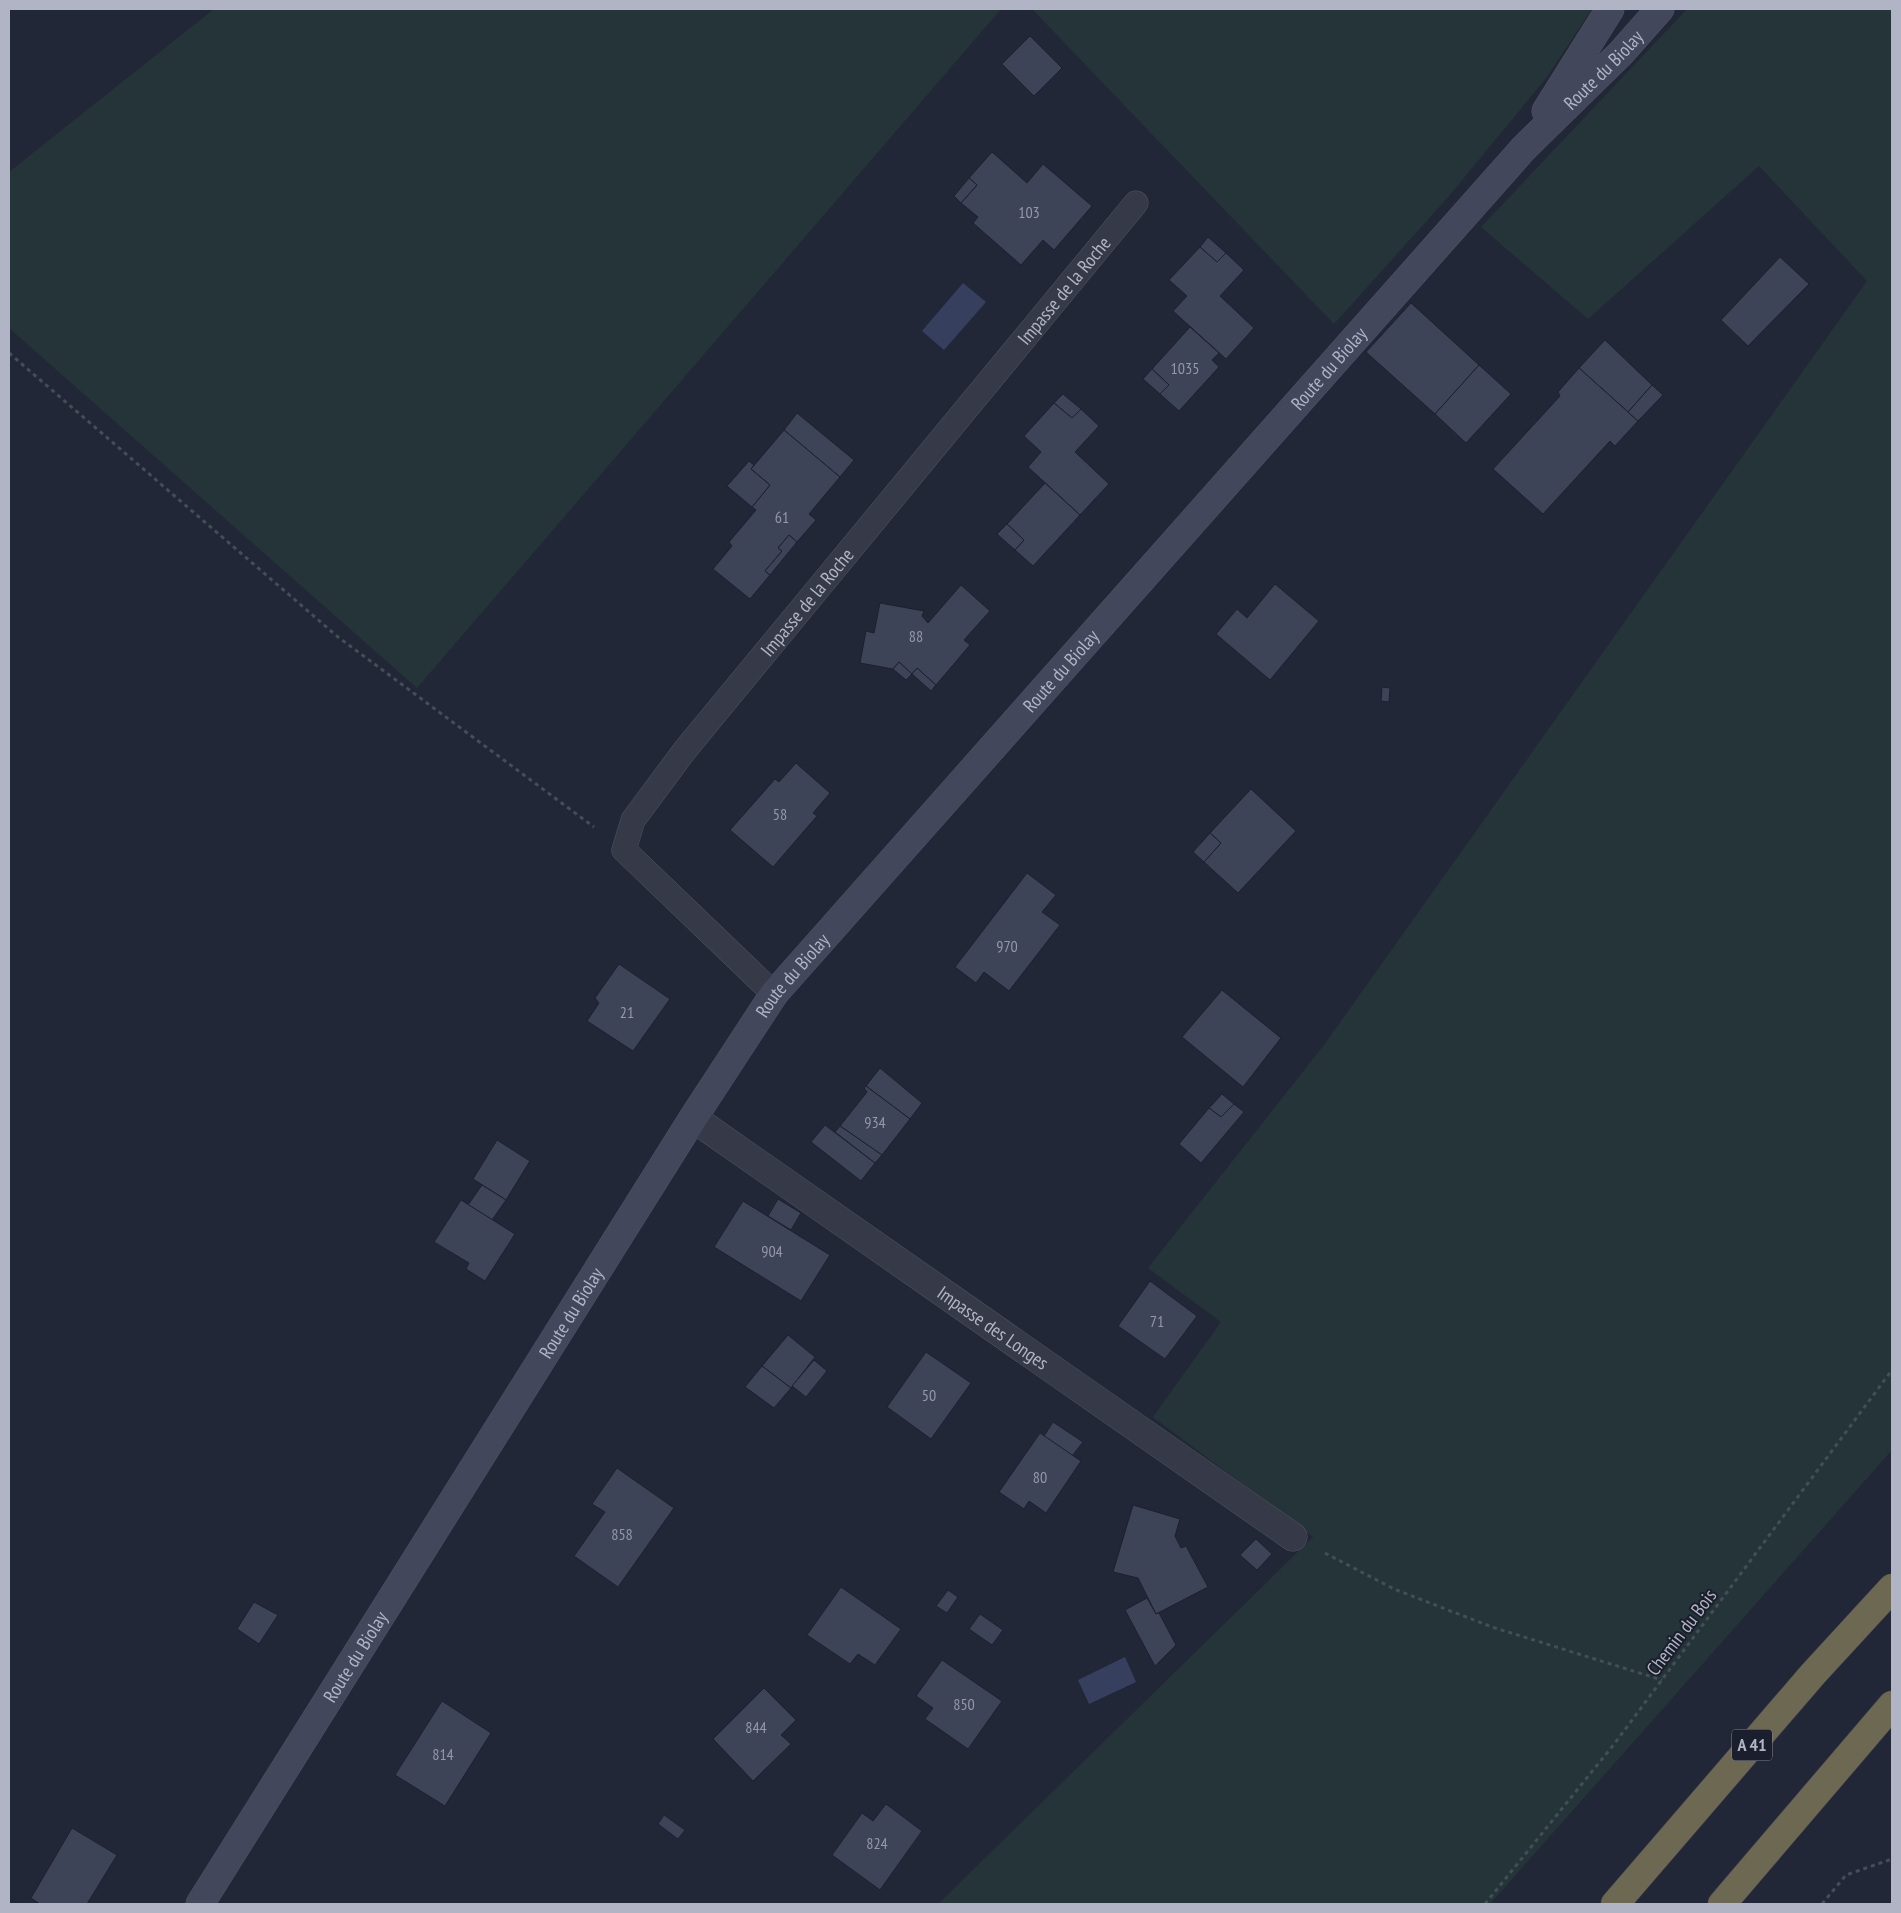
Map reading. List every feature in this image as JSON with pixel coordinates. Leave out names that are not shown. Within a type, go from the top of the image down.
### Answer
[{"type":"highway","name":"A 41","points":[[1615,1904],[1807,1681],[1892,1588]]},
{"type":"highway","points":[[1722,1904],[1892,1705]]},
{"type":"street","name":"Route du Biolay","points":[[1522,149],[1610,9]]},
{"type":"street","name":"Route du Biolay","points":[[200,1904],[693,1118],[774,994],[1522,149],[1621,53],[1660,9]]},
{"type":"street","name":"Impasse des Longes","points":[[693,1118],[1293,1537]]},
{"type":"lane","name":"Impasse de la Roche","points":[[624,850],[632,820],[685,750],[1136,203]]},
{"type":"lane","points":[[624,850],[774,994]]},
{"type":"path","points":[[9,353],[338,637],[624,850]]},
{"type":"path","name":"Chemin du Bois","points":[[1484,1904],[1615,1743],[1892,1370]]},
{"type":"path","points":[[1293,1537],[1394,1589],[1492,1627],[1662,1680]]},
{"type":"path","points":[[1822,1904],[1846,1875],[1892,1859]]},
{"type":"shaded area","points":[[214,9],[1001,9],[417,688],[9,328],[9,172]]},
{"type":"shaded area","points":[[1032,9],[1592,9],[1547,77],[1449,196],[1334,324]]},
{"type":"shaded area","points":[[1687,9],[1892,9],[1892,1450],[1490,1904],[938,1904],[1313,1537],[1153,1417],[1221,1322],[1148,1268],[1324,1045],[1867,281],[1759,166],[1588,319],[1481,227]]},
{"type":"water","points":[[963,283],[986,302],[944,350],[922,331]]},
{"type":"water","points":[[1125,1657],[1136,1682],[1089,1704],[1078,1680]]},
{"type":"building","points":[[1030,36],[1062,68],[1034,96],[1002,64]]},
{"type":"building","points":[[992,152],[1027,183],[1043,164],[1092,206],[1054,250],[1043,240],[1021,265],[973,223],[978,217],[961,203],[977,185],[969,178]]},
{"type":"building","points":[[969,178],[977,185],[961,203],[954,196]]},
{"type":"building","points":[[1208,237],[1226,253],[1217,262],[1200,247]]},
{"type":"building","points":[[1200,247],[1217,262],[1226,253],[1244,270],[1220,296],[1254,328],[1226,359],[1173,311],[1187,296],[1169,280]]},
{"type":"building","points":[[1780,257],[1809,284],[1748,346],[1721,320]]},
{"type":"building","points":[[1411,303],[1479,365],[1435,414],[1366,352]]},
{"type":"building","points":[[1190,327],[1219,353],[1212,360],[1219,367],[1179,411],[1160,394],[1169,385],[1152,369]]},
{"type":"building","points":[[1605,340],[1652,385],[1628,412],[1579,368]]},
{"type":"building","points":[[1479,365],[1511,394],[1466,443],[1435,414]]},
{"type":"building","points":[[1579,368],[1638,421],[1615,446],[1610,441],[1543,514],[1493,469],[1560,396],[1558,392]]},
{"type":"building","points":[[1152,369],[1169,385],[1160,394],[1143,379]]},
{"type":"building","points":[[1652,385],[1663,395],[1638,421],[1628,412]]},
{"type":"building","points":[[1063,394],[1081,409],[1072,418],[1054,403]]},
{"type":"building","points":[[1054,403],[1072,418],[1081,409],[1099,426],[1075,452],[1109,484],[1080,515],[1028,467],[1041,452],[1024,436]]},
{"type":"building","points":[[797,413],[854,460],[840,477],[784,430]]},
{"type":"building","points":[[784,430],[840,477],[809,514],[816,520],[797,542],[789,535],[778,548],[782,551],[765,571],[770,575],[750,599],[713,569],[732,546],[729,542],[756,510],[752,507],[770,485],[751,469]]},
{"type":"building","points":[[749,461],[754,465],[751,469],[770,485],[752,507],[727,486]]},
{"type":"building","points":[[1045,483],[1080,515],[1033,566],[1015,550],[1024,540],[1007,524]]},
{"type":"building","points":[[1007,524],[1024,540],[1015,550],[997,534]]},
{"type":"building","points":[[789,535],[797,542],[770,575],[765,571],[782,551],[778,548]]},
{"type":"building","points":[[1275,584],[1319,621],[1270,680],[1216,634],[1237,609],[1247,618]]},
{"type":"building","points":[[961,585],[990,611],[964,640],[970,645],[936,685],[917,668],[912,674],[899,662],[893,669],[860,663],[866,631],[874,633],[880,603],[924,611],[922,616],[928,623]]},
{"type":"building","points":[[899,662],[912,674],[906,680],[893,669]]},
{"type":"building","points":[[917,668],[936,685],[931,691],[912,674]]},
{"type":"building","points":[[1382,687],[1390,688],[1389,702],[1381,701]]},
{"type":"building","points":[[796,763],[830,793],[813,813],[817,816],[773,867],[730,830],[775,779],[779,782]]},
{"type":"building","points":[[1251,789],[1296,831],[1238,893],[1204,862],[1221,843],[1210,833]]},
{"type":"building","points":[[1210,833],[1221,843],[1204,862],[1193,852]]},
{"type":"building","points":[[1027,873],[1056,895],[1042,912],[1060,925],[1009,991],[984,972],[976,983],[955,967]]},
{"type":"building","points":[[619,964],[670,999],[633,1051],[587,1021],[599,1003],[595,998]]},
{"type":"building","points":[[1222,990],[1281,1038],[1243,1087],[1182,1037]]},
{"type":"building","points":[[880,1068],[922,1103],[910,1119],[866,1086]]},
{"type":"building","points":[[866,1086],[910,1119],[882,1155],[840,1126],[867,1092],[864,1088]]},
{"type":"building","points":[[1222,1094],[1234,1104],[1221,1117],[1209,1108]]},
{"type":"building","points":[[1234,1104],[1244,1112],[1201,1163],[1179,1144],[1209,1108],[1221,1117]]},
{"type":"building","points":[[825,1125],[875,1163],[861,1181],[811,1142]]},
{"type":"building","points":[[840,1126],[882,1155],[875,1163],[835,1132]]},
{"type":"building","points":[[497,1140],[530,1161],[506,1200],[473,1179]]},
{"type":"building","points":[[482,1185],[506,1200],[492,1220],[468,1205]]},
{"type":"building","points":[[778,1199],[801,1213],[791,1230],[768,1216]]},
{"type":"building","points":[[461,1200],[515,1234],[485,1281],[466,1269],[469,1263],[434,1242]]},
{"type":"building","points":[[743,1201],[830,1255],[801,1301],[714,1247]]},
{"type":"building","points":[[1150,1281],[1197,1316],[1165,1359],[1118,1326]]},
{"type":"building","points":[[788,1335],[815,1357],[791,1388],[762,1366]]},
{"type":"building","points":[[926,1352],[971,1383],[931,1439],[887,1407]]},
{"type":"building","points":[[814,1360],[827,1371],[806,1397],[792,1386]]},
{"type":"building","points":[[762,1366],[791,1388],[774,1408],[745,1387]]},
{"type":"building","points":[[1053,1422],[1083,1442],[1072,1456],[1044,1436]]},
{"type":"building","points":[[1040,1433],[1081,1461],[1046,1513],[1029,1501],[1024,1509],[999,1492]]},
{"type":"building","points":[[617,1468],[674,1508],[618,1587],[574,1556],[605,1512],[592,1504]]},
{"type":"building","points":[[1133,1505],[1180,1519],[1175,1536],[1181,1548],[1186,1546],[1208,1587],[1156,1614],[1138,1578],[1113,1572]]},
{"type":"building","points":[[1256,1539],[1272,1554],[1257,1570],[1240,1555]]},
{"type":"building","points":[[841,1587],[901,1629],[875,1665],[858,1654],[850,1664],[807,1635]]},
{"type":"building","points":[[948,1590],[958,1597],[947,1613],[936,1606]]},
{"type":"building","points":[[1147,1598],[1156,1614],[1159,1613],[1176,1645],[1155,1666],[1125,1610]]},
{"type":"building","points":[[254,1602],[278,1615],[259,1644],[237,1629]]},
{"type":"building","points":[[980,1614],[1003,1630],[992,1645],[969,1629]]},
{"type":"building","points":[[942,1660],[1002,1701],[968,1749],[925,1719],[933,1708],[916,1696]]},
{"type":"building","points":[[764,1688],[796,1720],[781,1735],[791,1744],[753,1781],[713,1739]]},
{"type":"building","points":[[442,1701],[491,1733],[445,1806],[395,1775]]},
{"type":"building","points":[[886,1804],[922,1831],[880,1890],[832,1855],[862,1813],[873,1821]]},
{"type":"building","points":[[664,1815],[685,1830],[678,1839],[658,1824]]},
{"type":"building","points":[[72,1828],[117,1855],[87,1904],[40,1904],[31,1898]]}]
